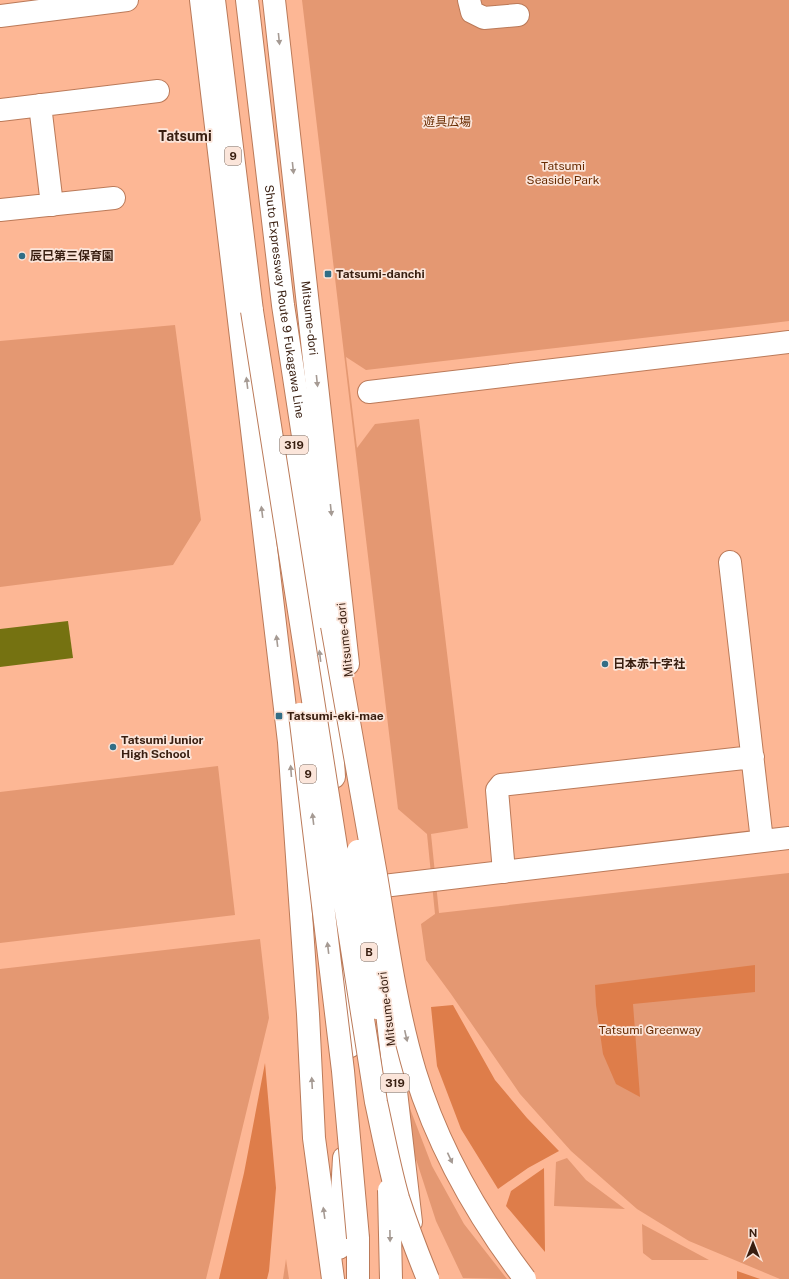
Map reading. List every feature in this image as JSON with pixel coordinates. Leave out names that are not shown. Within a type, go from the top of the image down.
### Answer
[{"type":"main road","points":[[0,16],[128,0]]},
{"type":"main road","points":[[201,0],[289,742],[308,1014],[314,1138],[333,1279]]},
{"type":"main road","name":"9","points":[[214,0],[343,1072],[358,1238],[358,1279]]},
{"type":"main road","name":"319","points":[[239,0],[333,759],[339,890],[350,1053],[337,1279]]},
{"type":"main road","name":"Shuto Expressway Route 9 Fukagawa Line","points":[[246,0],[283,305],[332,626]]},
{"type":"main road","name":"Mitsume-dori","points":[[274,0],[418,1279]]},
{"type":"main road","points":[[469,0],[472,12],[484,18],[518,15]]},
{"type":"main road","points":[[0,110],[158,91]]},
{"type":"main road","points":[[40,105],[52,205]]},
{"type":"main road","points":[[0,210],[114,198]]},
{"type":"main road","points":[[252,311],[376,1102],[398,1198],[428,1279]]},
{"type":"main road","points":[[369,392],[789,342]]},
{"type":"main road","points":[[730,562],[762,841]]},
{"type":"main road","points":[[332,626],[398,1003],[415,1073],[427,1106],[456,1172],[504,1252],[525,1279]]},
{"type":"main road","name":"B","points":[[332,626],[388,1116],[391,1279]]},
{"type":"main road","points":[[504,872],[497,790],[501,785],[753,757]]},
{"type":"main road","points":[[300,893],[373,887],[789,838]]},
{"type":"green space","points":[[302,0],[789,0],[789,321],[366,370],[346,357],[357,448],[375,424],[419,419],[468,828],[431,834],[439,913],[789,873],[789,1279],[780,1279],[689,1241],[637,1209],[571,1151],[520,1094],[426,960],[421,924],[435,914],[427,834],[398,809]]},
{"type":"green space","points":[[175,325],[201,520],[173,565],[0,587],[0,341]]},
{"type":"green space","points":[[218,766],[235,915],[0,943],[0,792]]},
{"type":"green space","points":[[260,939],[269,1018],[206,1279],[0,1279],[0,969]]},
{"type":"green space","points":[[404,1093],[432,1166],[464,1224],[507,1279],[463,1278],[436,1221],[414,1153]]},
{"type":"green space","points":[[567,1158],[586,1180],[625,1209],[554,1206],[556,1162]]},
{"type":"green space","points":[[642,1224],[709,1260],[652,1260],[643,1253]]},
{"type":"green space","points":[[286,1259],[289,1279],[283,1279]]},
{"type":"shaded area","points":[[68,621],[73,658],[0,667],[0,629]]},
{"type":"shaded area","points":[[755,965],[755,992],[633,1004],[640,1097],[616,1084],[603,1054],[596,1005],[595,985]]},
{"type":"shaded area","points":[[453,1005],[495,1080],[527,1118],[559,1151],[528,1168],[498,1189],[461,1129],[437,1066],[431,1007]]},
{"type":"shaded area","points":[[265,1063],[276,1188],[269,1271],[267,1279],[219,1279],[244,1173]]},
{"type":"shaded area","points":[[544,1168],[545,1252],[506,1206],[511,1191]]},
{"type":"shaded area","points":[[737,1271],[760,1279],[737,1279]]},
{"type":"place","name":"辰巳第三保育園","points":[[22,256]]},
{"type":"place","name":"Tatsumi-danchi","points":[[328,274]]},
{"type":"place","name":"日本赤十字社","points":[[605,664]]},
{"type":"place","name":"Tatsumi-eki-mae","points":[[279,716]]},
{"type":"place","name":"Tatsumi Junior High School","points":[[113,747]]},
{"type":"district","name":"Tatsumi","points":[[185,136]]},
{"type":"park label","name":"遊具広場","points":[[447,122]]},
{"type":"park label","name":"Tatsumi Seaside Park","points":[[563,173]]},
{"type":"park label","name":"Tatsumi Greenway","points":[[650,1030]]}]
